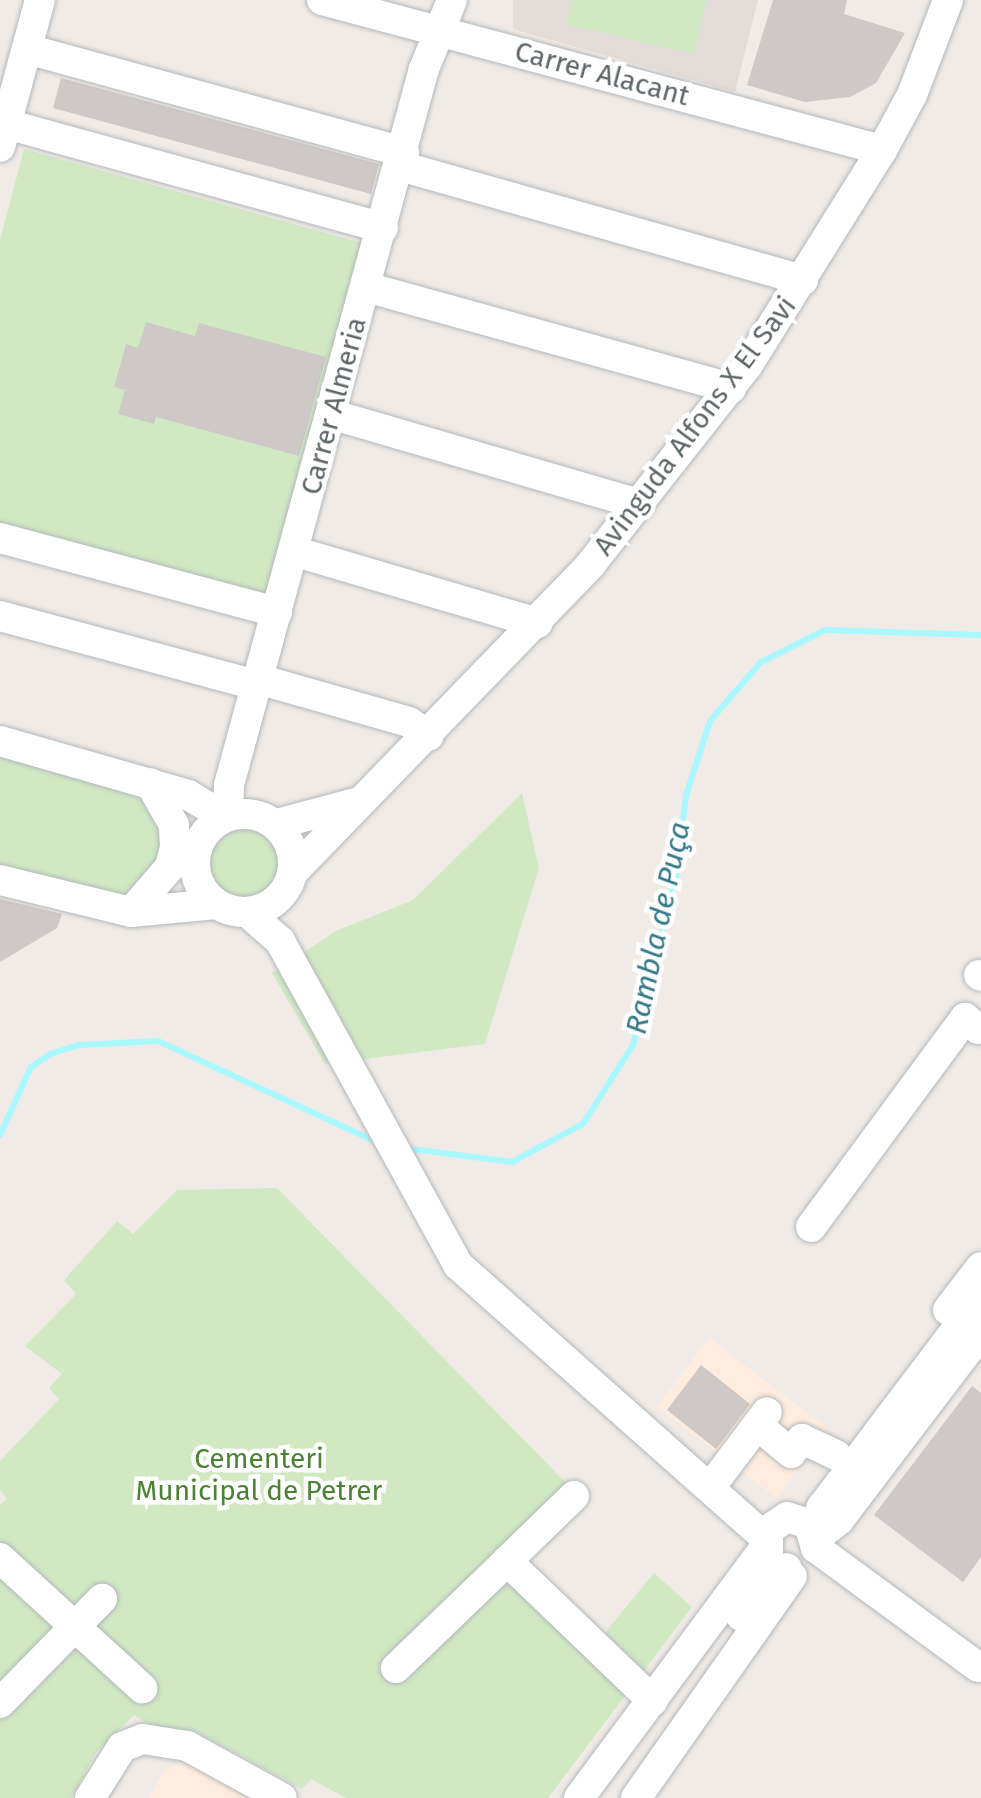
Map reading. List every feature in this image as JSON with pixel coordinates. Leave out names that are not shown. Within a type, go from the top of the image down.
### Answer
[{"type":"street","points":[[40,0],[17,54],[3,136],[383,228]]},
{"type":"street","name":"Carrer Alacant","points":[[322,0],[882,150]]},
{"type":"street","name":"Carrer Almeria","points":[[218,811],[229,785],[334,415],[424,70],[443,31],[452,0]]},
{"type":"street","name":"Avinguda Alfons X El Savi","points":[[293,872],[538,622],[731,388],[882,150],[918,80],[948,0]]},
{"type":"street","points":[[17,54],[402,159],[803,280]]},
{"type":"street","points":[[366,287],[731,388]]},
{"type":"street","points":[[334,415],[639,504]]},
{"type":"street","points":[[0,538],[276,612]]},
{"type":"street","points":[[294,551],[538,622]]},
{"type":"street","points":[[0,616],[408,722],[429,736]]},
{"type":"street","points":[[0,741],[150,784],[218,811],[245,813],[276,824],[366,800]]},
{"type":"street","points":[[131,912],[170,867],[175,847],[166,806],[150,784]]},
{"type":"street","points":[[216,904],[198,881],[196,851],[218,811]]},
{"type":"street","points":[[276,824],[291,846],[293,872],[277,900],[280,941]]},
{"type":"street","points":[[0,880],[131,912],[216,904],[247,912],[280,941],[458,1265],[673,1450],[798,1544],[978,1667]]},
{"type":"street","points":[[247,912],[277,900]]},
{"type":"street","points":[[812,1227],[965,1018],[980,1029]]},
{"type":"street","points":[[604,1798],[798,1544],[840,1467],[981,1267]]},
{"type":"street","points":[[840,1467],[981,1297]]},
{"type":"street","points":[[579,1798],[653,1701],[798,1544],[839,1520],[981,1333]]},
{"type":"street","points":[[718,1477],[762,1418],[791,1452],[802,1439],[840,1467]]},
{"type":"street","points":[[673,1450],[718,1477],[798,1544]]},
{"type":"street","points":[[396,1668],[507,1560],[543,1544],[574,1496]]},
{"type":"street","points":[[636,1798],[787,1590],[798,1544]]},
{"type":"street","points":[[0,1558],[142,1688]]},
{"type":"street","points":[[507,1560],[653,1701]]},
{"type":"street","points":[[0,1704],[102,1599]]},
{"type":"street","points":[[90,1798],[122,1748],[143,1739],[187,1746],[282,1798]]},
{"type":"shaded area","points":[[513,0],[758,0],[735,92],[513,29]]},
{"type":"shaded area","points":[[709,1338],[827,1428],[777,1498],[657,1407]]},
{"type":"shaded area","points":[[187,1761],[253,1798],[149,1798],[164,1770]]},
{"type":"green space","points":[[572,0],[707,0],[693,54],[566,24]]},
{"type":"green space","points":[[24,149],[366,244],[269,599],[0,523],[0,240]]},
{"type":"green space","points":[[0,749],[144,793],[164,835],[150,881],[122,899],[0,874]]},
{"type":"green space","points":[[522,793],[539,868],[485,1044],[325,1064],[272,973],[336,931],[413,900]]},
{"type":"green space","points":[[243,825],[270,836],[281,863],[270,890],[243,901],[216,890],[205,863],[216,836]]},
{"type":"green space","name":"Cementeri Municipal de Petrer","points":[[277,1188],[568,1485],[528,1560],[603,1635],[654,1573],[692,1607],[548,1798],[346,1798],[311,1779],[302,1789],[193,1730],[156,1729],[134,1715],[96,1753],[71,1798],[0,1798],[0,1505],[7,1498],[0,1490],[0,1461],[59,1399],[49,1388],[62,1374],[25,1346],[76,1294],[64,1280],[117,1221],[133,1234],[177,1190]]},
{"type":"building","points":[[773,0],[847,0],[844,14],[905,33],[876,83],[850,97],[805,102],[747,85]]},
{"type":"building","points":[[61,78],[379,164],[371,194],[53,108]]},
{"type":"building","points":[[146,322],[195,336],[199,323],[326,357],[299,456],[156,417],[154,424],[118,414],[125,390],[114,387],[126,344],[138,348]]},
{"type":"building","points":[[0,899],[62,914],[57,928],[0,962]]},
{"type":"building","points":[[701,1365],[750,1404],[716,1449],[667,1410]]},
{"type":"building","points":[[972,1386],[981,1393],[981,1557],[963,1582],[874,1515]]},
{"type":"waterway","name":"Rambla de Puça","points":[[404,1148],[512,1162],[583,1124],[633,1045],[676,878],[686,795],[710,721],[761,662],[825,630],[981,635]]},
{"type":"waterway","name":"Rambla de Puça","points":[[0,1135],[31,1067],[50,1054],[79,1045],[158,1041],[377,1142]]}]
